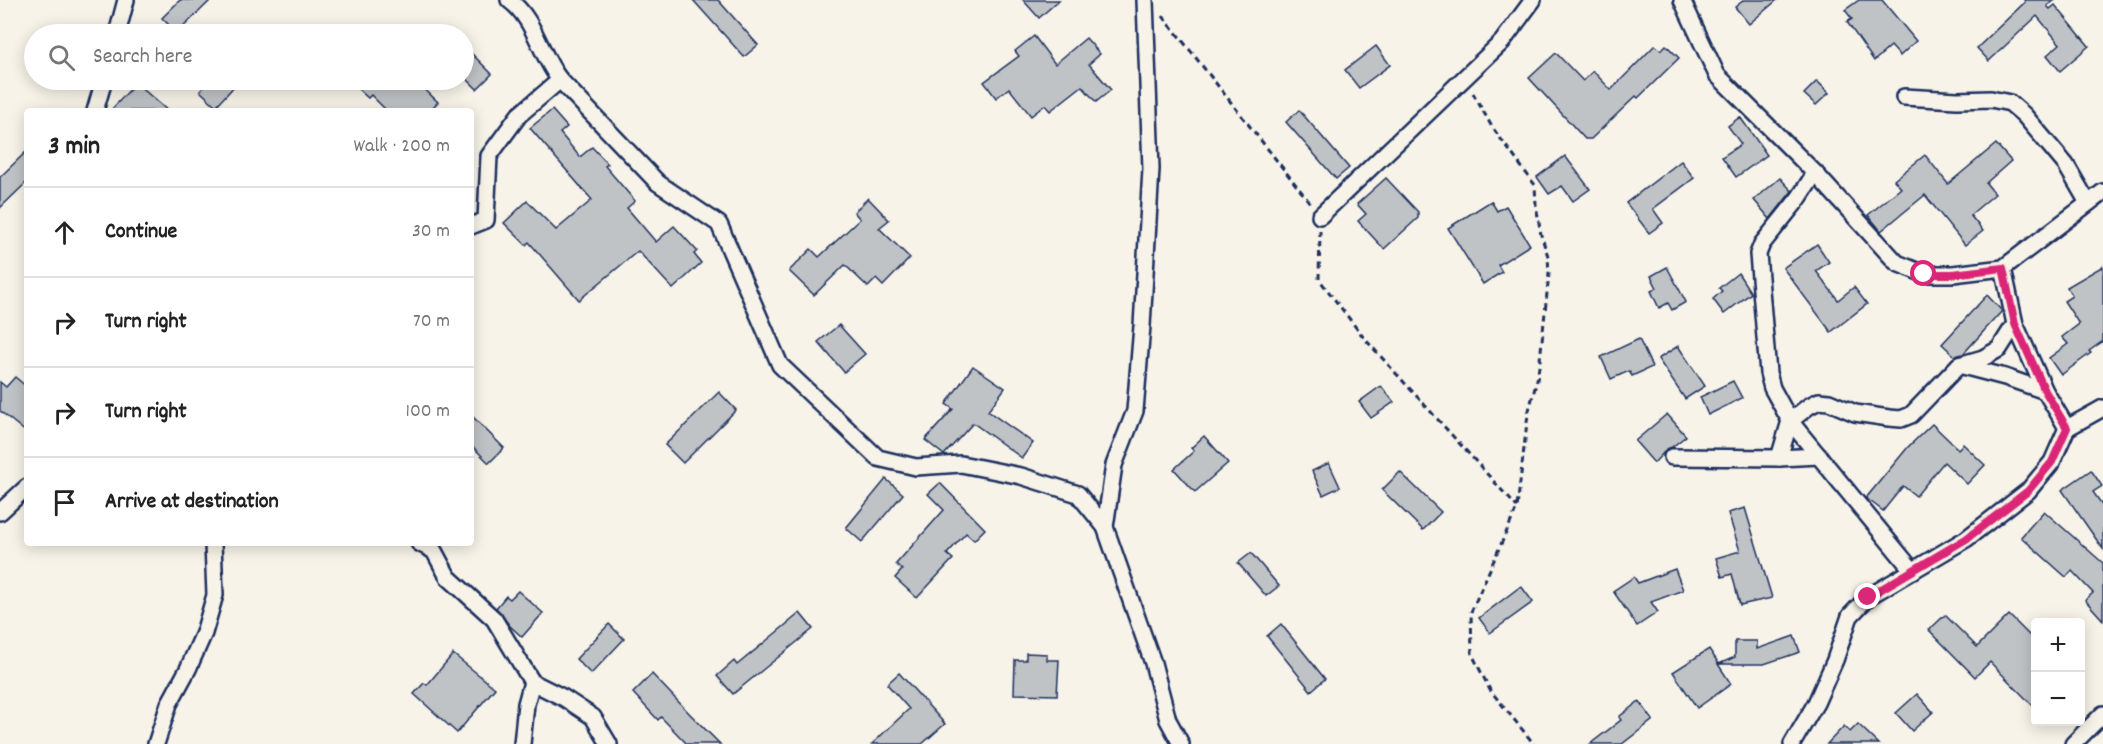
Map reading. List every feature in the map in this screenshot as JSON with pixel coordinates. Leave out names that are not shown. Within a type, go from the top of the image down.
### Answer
[{"type":"street","points":[[120,24],[126,0]]},
{"type":"street","points":[[509,0],[520,8],[543,48],[549,66],[560,80],[658,183],[719,224],[780,365],[878,458],[916,467],[961,464],[1032,480],[1078,494],[1105,527],[1153,663],[1168,720],[1181,744]]},
{"type":"street","points":[[1105,527],[1114,465],[1135,411],[1142,326],[1151,169],[1145,0]]},
{"type":"street","points":[[1320,216],[1502,42],[1532,0]]},
{"type":"street","points":[[1682,0],[1717,75],[1815,173],[1897,263],[1924,274],[1953,274],[2003,268],[2103,192]]},
{"type":"street","points":[[474,225],[486,220],[489,156],[519,115],[560,80]]},
{"type":"street","points":[[96,108],[101,90]]},
{"type":"street","points":[[1904,97],[1990,99],[2010,103],[2024,115],[2066,165],[2088,203]]},
{"type":"street","points":[[1815,173],[1799,198],[1768,236],[1758,254],[1767,373],[1772,388],[1791,421],[1913,571]]},
{"type":"street","points":[[2003,268],[2015,324],[2045,391],[2067,428]]},
{"type":"street","points":[[1779,458],[1791,421],[1819,400],[1855,413],[1901,419],[1911,415],[1959,365],[1983,358],[1999,349],[2015,324]]},
{"type":"street","points":[[1959,365],[2005,377],[2045,391]]},
{"type":"street","points":[[1792,744],[1816,703],[1835,660],[1850,616],[1868,597],[1966,539],[2028,491],[2052,462],[2067,428],[2103,408]]},
{"type":"street","points":[[1672,457],[1819,456]]},
{"type":"street","points":[[0,512],[24,490]]},
{"type":"street","points":[[156,744],[169,704],[204,633],[215,595],[213,546]]},
{"type":"street","points":[[425,546],[434,551],[448,577],[494,619],[532,681],[593,717],[609,744]]},
{"type":"street","points":[[522,744],[526,704],[532,681]]},
{"type":"street","points":[[2073,744],[2103,714]]},
{"type":"path","points":[[1158,9],[1320,216],[1319,279],[1364,338],[1517,508]]},
{"type":"path","points":[[1465,78],[1492,127],[1535,185],[1541,235],[1548,256],[1550,274],[1537,380],[1528,414],[1517,508],[1471,612],[1472,654],[1490,690],[1534,744]]},
{"type":"building","points":[[180,0],[211,0],[186,24],[168,24],[162,18]]},
{"type":"building","points":[[693,0],[718,0],[758,45],[744,57]]},
{"type":"building","points":[[1023,0],[1059,0],[1039,18]]},
{"type":"building","points":[[1744,0],[1777,0],[1749,24],[1735,7]]},
{"type":"building","points":[[1859,0],[1882,0],[1916,41],[1900,56],[1891,46],[1874,61],[1847,22],[1852,19],[1845,10]]},
{"type":"building","points":[[2024,0],[2054,0],[2047,6],[2050,9],[2055,5],[2089,46],[2060,71],[2047,55],[2060,44],[2037,16],[1989,61],[1977,48],[2025,2]]},
{"type":"building","points":[[1034,36],[1055,64],[1086,38],[1100,54],[1089,64],[1111,90],[1096,102],[1082,86],[1050,111],[1045,105],[1031,116],[1009,88],[996,98],[984,82],[1019,56],[1015,51]]},
{"type":"building","points":[[1655,45],[1661,50],[1666,45],[1679,58],[1591,139],[1585,139],[1529,78],[1556,53],[1583,81],[1593,71],[1611,90]]},
{"type":"building","points":[[1376,46],[1390,65],[1359,88],[1345,70]]},
{"type":"building","points":[[474,56],[492,74],[477,89],[474,86]]},
{"type":"building","points":[[1817,81],[1829,93],[1816,105],[1804,94]]},
{"type":"building","points":[[130,90],[144,90],[165,108],[113,108]]},
{"type":"building","points":[[201,90],[231,90],[216,106]]},
{"type":"building","points":[[359,90],[425,90],[438,102],[432,108],[384,108],[371,95],[368,98]]},
{"type":"building","points":[[552,110],[567,127],[560,133],[580,157],[592,147],[608,164],[605,166],[635,201],[627,208],[656,242],[674,226],[697,251],[694,254],[701,263],[673,289],[638,251],[579,300],[529,242],[526,245],[504,223],[527,201],[556,230],[592,200],[530,128]]},
{"type":"building","points":[[1299,110],[1349,168],[1336,179],[1286,122]]},
{"type":"building","points":[[1740,117],[1767,155],[1736,177],[1722,157],[1741,144],[1728,126]]},
{"type":"building","points":[[1996,144],[2011,161],[1986,183],[1995,194],[1970,215],[1983,231],[1965,245],[1925,195],[1881,231],[1868,215],[1901,188],[1894,180],[1925,155],[1948,184]]},
{"type":"building","points":[[24,154],[24,185],[0,208],[0,177]]},
{"type":"building","points":[[1565,156],[1590,189],[1573,201],[1562,186],[1549,194],[1537,177]]},
{"type":"building","points":[[1681,161],[1694,178],[1653,209],[1663,223],[1649,233],[1626,203]]},
{"type":"building","points":[[1386,178],[1418,212],[1418,218],[1384,249],[1358,221],[1366,214],[1357,204]]},
{"type":"building","points":[[1780,178],[1792,191],[1770,219],[1754,200]]},
{"type":"building","points":[[868,198],[889,220],[879,228],[910,258],[883,286],[876,279],[868,287],[845,265],[814,295],[789,271],[811,249],[819,257],[860,219],[854,212]]},
{"type":"building","points":[[1491,201],[1497,211],[1506,206],[1530,245],[1498,265],[1502,272],[1483,284],[1448,228]]},
{"type":"building","points":[[1817,244],[1829,262],[1816,271],[1838,300],[1854,287],[1867,304],[1831,332],[1783,268]]},
{"type":"building","points":[[2103,266],[2103,341],[2061,375],[2049,358],[2068,344],[2062,337],[2079,324],[2064,301],[2072,296],[2067,287]]},
{"type":"building","points":[[1667,267],[1686,302],[1672,310],[1668,303],[1659,308],[1651,291],[1657,288],[1651,276]]},
{"type":"building","points":[[1738,273],[1751,293],[1724,314],[1713,299],[1722,291],[1719,288]]},
{"type":"building","points":[[1987,295],[2002,311],[1963,354],[1955,356],[1942,344]]},
{"type":"building","points":[[839,325],[865,354],[844,372],[818,342]]},
{"type":"building","points":[[1639,339],[1652,367],[1632,376],[1629,371],[1611,379],[1601,357]]},
{"type":"building","points":[[1678,346],[1705,386],[1685,399],[1658,359]]},
{"type":"building","points":[[973,366],[1005,388],[988,411],[1033,443],[1022,458],[973,423],[944,455],[925,440],[953,409],[946,404]]},
{"type":"building","points":[[15,377],[24,384],[24,431],[0,411],[0,382],[6,387]]},
{"type":"building","points":[[1733,381],[1742,398],[1708,415],[1700,397]]},
{"type":"building","points":[[1381,386],[1394,402],[1371,418],[1359,402]]},
{"type":"building","points":[[719,392],[736,410],[683,463],[665,445]]},
{"type":"building","points":[[1667,414],[1686,436],[1667,449],[1654,463],[1635,441]]},
{"type":"building","points":[[474,418],[504,448],[489,463],[474,448]]},
{"type":"building","points":[[1932,424],[1958,449],[1963,444],[1985,465],[1967,484],[1944,462],[1916,496],[1903,486],[1883,511],[1866,498],[1908,447]]},
{"type":"building","points":[[1204,436],[1228,463],[1195,492],[1174,469],[1194,451],[1191,448]]},
{"type":"building","points":[[1329,463],[1340,487],[1323,495],[1312,471]]},
{"type":"building","points":[[2091,470],[2102,486],[2093,492],[2103,506],[2103,549],[2062,490]]},
{"type":"building","points":[[1400,472],[1441,512],[1423,530],[1382,490]]},
{"type":"building","points":[[886,479],[903,494],[862,542],[846,528]]},
{"type":"building","points":[[940,483],[985,529],[974,540],[966,533],[947,554],[953,559],[917,598],[895,578],[902,570],[896,564],[944,510],[928,494]]},
{"type":"building","points":[[1745,508],[1772,598],[1740,605],[1732,574],[1722,577],[1716,558],[1740,551],[1728,513]]},
{"type":"building","points":[[2044,511],[2103,563],[2103,620],[2085,600],[2093,593],[2072,571],[2066,577],[2021,537]]},
{"type":"building","points":[[1251,553],[1279,586],[1266,596],[1238,563]]},
{"type":"building","points":[[1675,569],[1683,590],[1651,602],[1658,612],[1637,626],[1613,591],[1634,577],[1638,583]]},
{"type":"building","points":[[1521,586],[1533,602],[1490,633],[1479,618]]},
{"type":"building","points":[[518,591],[543,613],[522,637],[496,608],[506,596],[510,599]]},
{"type":"building","points":[[800,613],[813,629],[733,694],[717,676],[734,661],[737,665]]},
{"type":"building","points":[[1945,615],[1977,647],[2009,615],[2031,637],[2031,704],[1990,662],[1975,677],[1929,630]]},
{"type":"building","points":[[609,624],[624,639],[591,674],[576,659]]},
{"type":"building","points":[[1281,624],[1325,679],[1311,691],[1267,636]]},
{"type":"building","points":[[1794,636],[1800,652],[1764,664],[1719,664],[1735,657],[1735,641],[1757,641],[1757,649]]},
{"type":"building","points":[[1709,649],[1731,684],[1697,708],[1673,672]]},
{"type":"building","points":[[1026,653],[1047,654],[1047,660],[1059,660],[1057,695],[1014,694],[1015,660],[1026,660]]},
{"type":"building","points":[[453,654],[495,688],[457,733],[414,694],[424,683],[427,685]]},
{"type":"building","points":[[899,673],[945,724],[922,744],[872,744],[909,709],[887,684]]},
{"type":"building","points":[[652,674],[720,744],[687,744],[661,717],[658,720],[633,693]]},
{"type":"building","points":[[1917,694],[1933,712],[1912,731],[1896,713]]},
{"type":"building","points":[[1639,701],[1653,720],[1622,744],[1590,744],[1621,720],[1619,717]]},
{"type":"building","points":[[1858,724],[1879,744],[1827,744],[1844,726],[1850,732]]},
{"type":"route","points":[[1868,597],[1966,539],[2028,491],[2052,462],[2067,428],[2045,391],[2015,324],[2003,268],[1953,274],[1924,274]]}]
